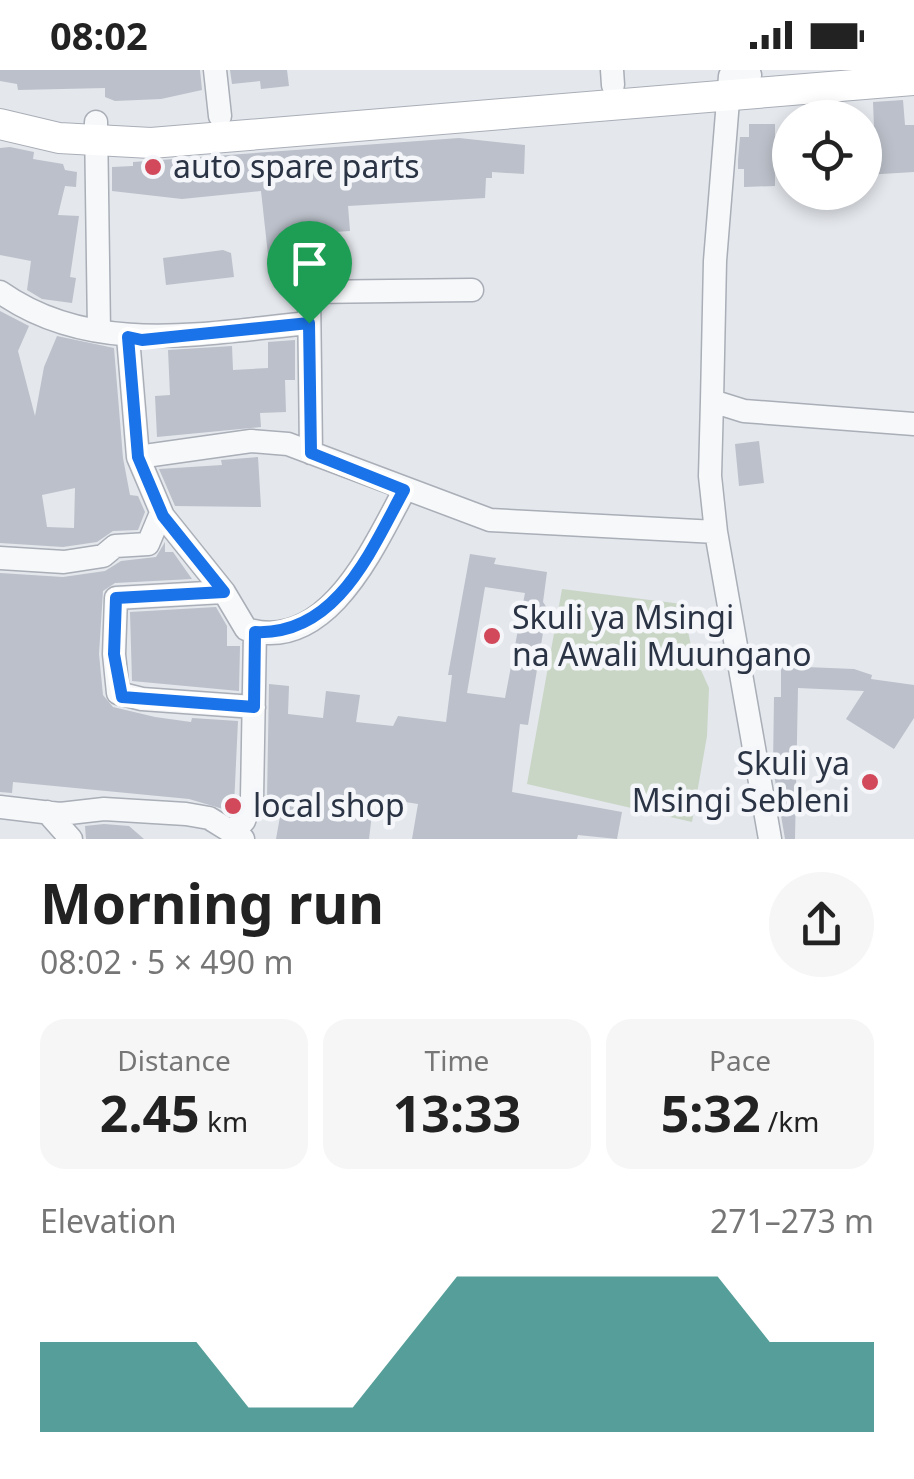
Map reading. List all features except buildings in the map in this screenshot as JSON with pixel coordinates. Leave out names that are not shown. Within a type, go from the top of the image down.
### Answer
[{"type":"main road","points":[[0,103],[96,132],[151,143],[810,70]]},
{"type":"main road","points":[[0,124],[96,132],[612,77],[914,80]]},
{"type":"street","points":[[215,70],[220,116]]},
{"type":"street","points":[[739,79],[715,261],[710,476],[716,532],[770,839]]},
{"type":"street","points":[[96,132],[99,332]]},
{"type":"street","points":[[311,453],[309,292],[472,290]]},
{"type":"street","points":[[0,292],[16,303],[99,332],[142,340],[309,323]]},
{"type":"street","points":[[128,337],[138,457],[162,513],[224,592],[246,629],[288,629],[316,616],[355,579],[404,490]]},
{"type":"street","points":[[712,401],[744,411],[914,424]]},
{"type":"street","points":[[138,457],[251,441],[288,444],[490,520],[716,532]]},
{"type":"street","points":[[0,558],[64,562],[104,556],[116,546],[148,544],[162,513]]},
{"type":"street","points":[[224,592],[116,598],[118,693],[142,699],[254,707]]},
{"type":"street","points":[[0,807],[73,814],[104,808],[186,814],[209,818],[237,835],[252,798],[255,632]]},
{"type":"street","points":[[47,812],[70,839]]},
{"type":"green space","points":[[562,589],[682,604],[692,650],[709,688],[707,736],[692,822],[527,784]]},
{"type":"place","name":"auto spare parts","points":[[153,167]]},
{"type":"place","name":"Skuli ya Msingi na Awali Muungano","points":[[492,636]]},
{"type":"place","name":"Skuli ya Msingi Sebleni","points":[[870,782]]},
{"type":"place","name":"local shop","points":[[233,806]]},
{"type":"route","points":[[309,323],[311,453],[404,490],[355,579],[316,616],[288,629],[255,632],[254,707],[122,697],[118,693],[114,654],[116,598],[224,592],[163,516],[138,457],[128,337],[142,340],[309,323]]}]
